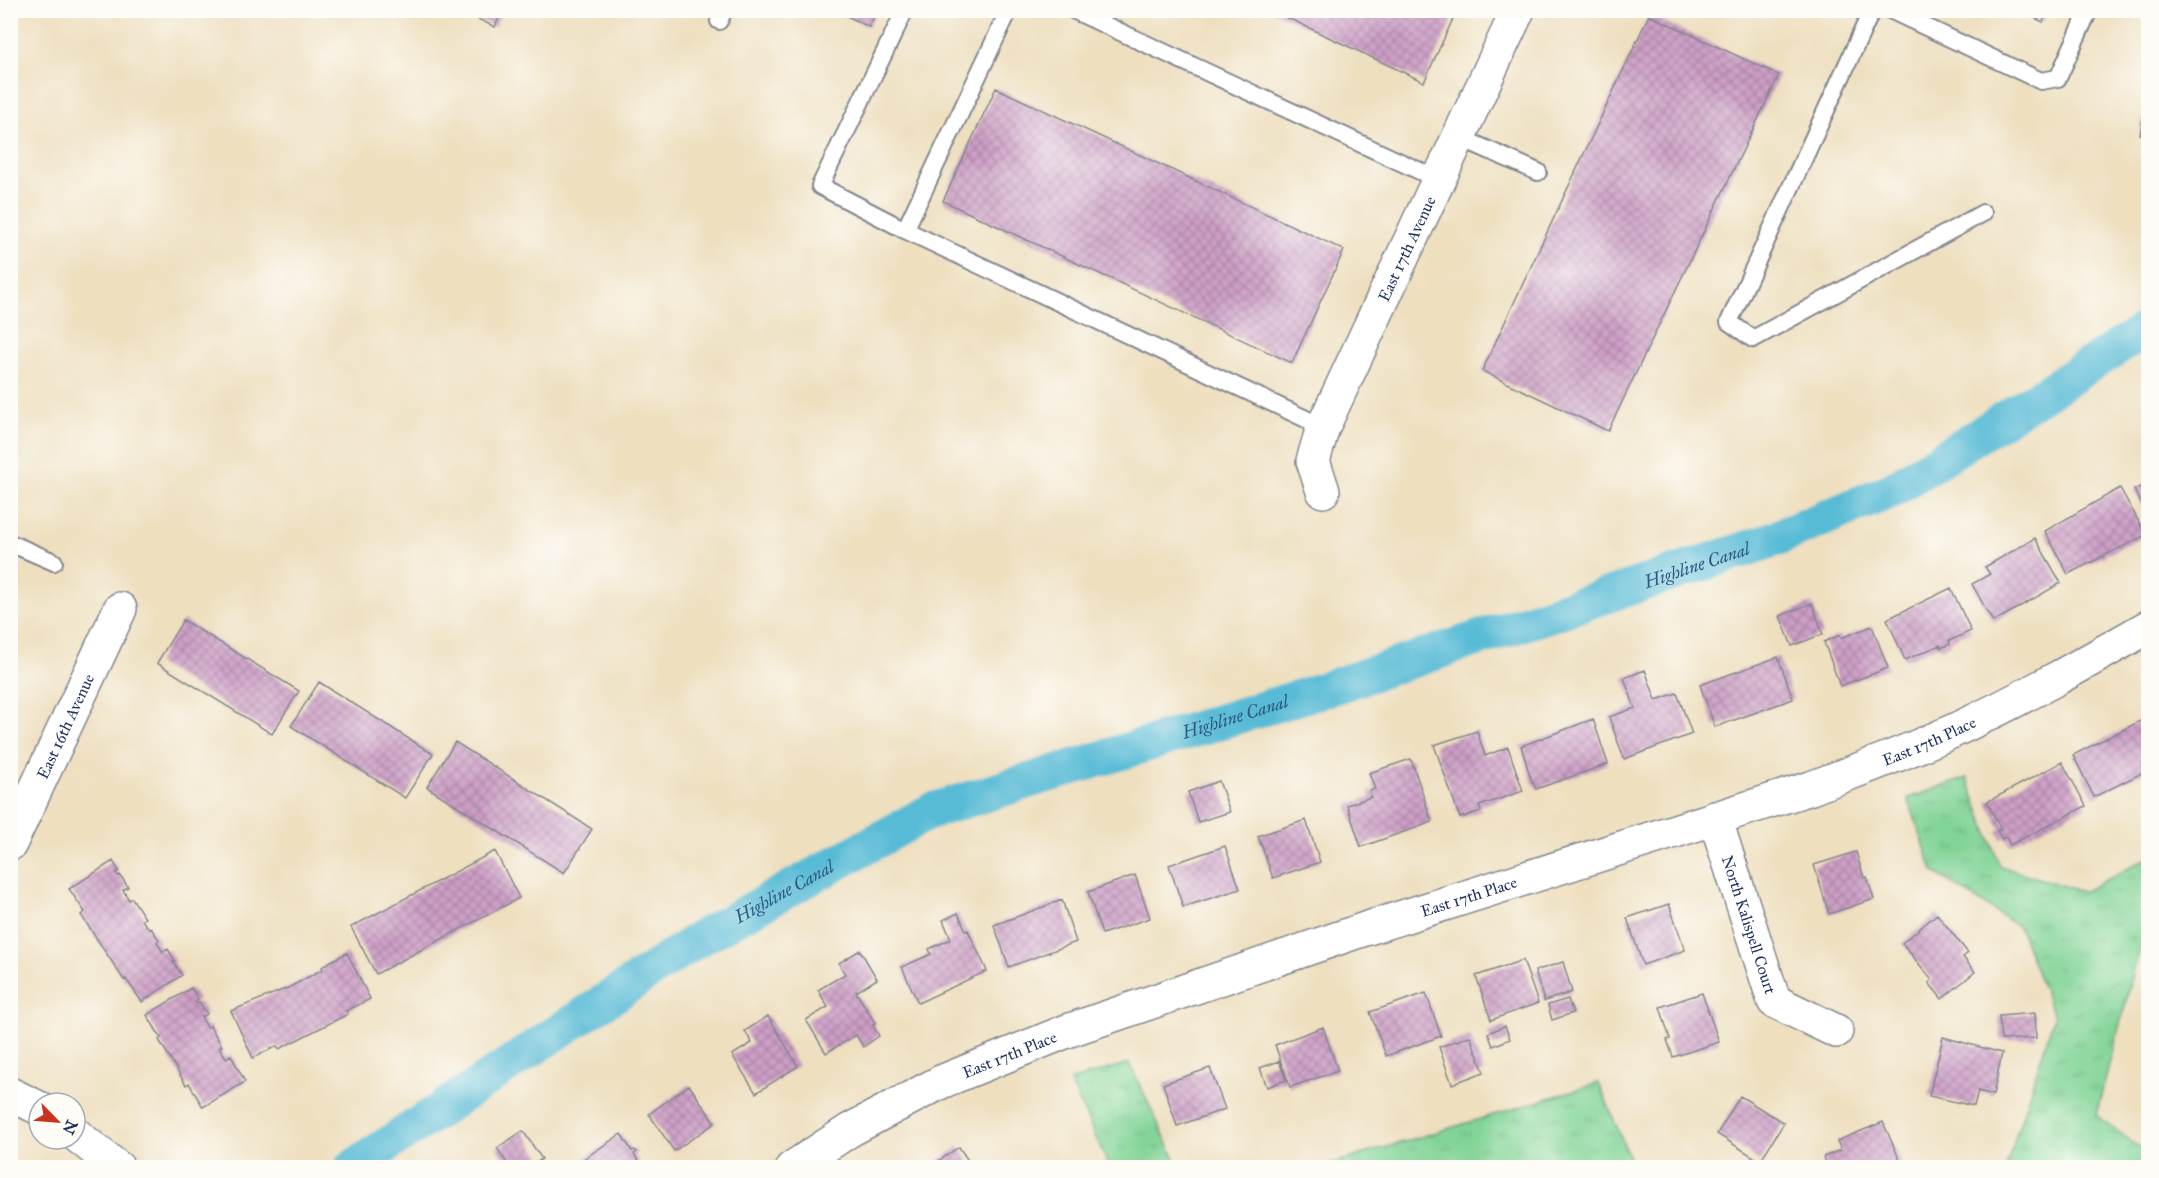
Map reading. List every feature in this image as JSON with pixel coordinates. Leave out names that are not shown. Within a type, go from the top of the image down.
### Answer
[{"type":"street","name":"East 17th Avenue","points":[[1323,491],[1313,461],[1323,427],[1518,10]]},
{"type":"street","name":"East 16th Avenue","points":[[10,844],[120,609]]},
{"type":"street","name":"East 17th Place","points":[[807,1164],[850,1130],[941,1082],[1067,1031],[1365,929],[1811,788],[1953,731],[2022,698],[2148,627]]},
{"type":"street","name":"North Kalispell Court","points":[[1715,818],[1774,1001],[1836,1031]]},
{"type":"street","points":[[10,1094],[27,1102]]},
{"type":"street","points":[[87,1143],[118,1167]]},
{"type":"lane","points":[[905,10],[820,186],[905,230],[1323,427]]},
{"type":"lane","points":[[905,230],[1009,10]]},
{"type":"lane","points":[[1073,10],[1439,180]]},
{"type":"lane","points":[[1872,10],[1729,322],[1753,339],[1983,213]]},
{"type":"lane","points":[[1890,10],[2041,81],[2058,78],[2088,10]]},
{"type":"lane","points":[[1459,137],[1538,172]]},
{"type":"lane","points":[[10,543],[54,562]]},
{"type":"green space","points":[[1967,778],[2000,866],[2083,892],[2148,858],[2148,917],[2096,1115],[2148,1154],[2148,1167],[2006,1167],[2054,1017],[2019,927],[1933,871],[1908,798]]},
{"type":"green space","points":[[1129,1063],[1179,1167],[1110,1167],[1108,1164],[1070,1081]]},
{"type":"green space","points":[[1599,1083],[1633,1167],[1321,1167]]},
{"type":"building","points":[[459,10],[502,10],[495,27]]},
{"type":"building","points":[[835,10],[877,10],[869,27]]},
{"type":"building","points":[[1271,10],[1457,10],[1424,82]]},
{"type":"building","points":[[2018,10],[2048,10],[2043,22]]},
{"type":"building","points":[[1649,15],[1779,75],[1608,431],[1482,371]]},
{"type":"building","points":[[996,88],[1344,250],[1292,363],[943,201]]},
{"type":"building","points":[[2148,102],[2148,136],[2140,134]]},
{"type":"building","points":[[2148,483],[2148,516],[2134,490]]},
{"type":"building","points":[[2120,488],[2146,535],[2068,574],[2045,531]]},
{"type":"building","points":[[2035,538],[2061,583],[1993,622],[1972,584],[1990,574],[1985,567]]},
{"type":"building","points":[[1951,588],[1971,631],[1949,641],[1950,644],[1941,648],[1940,645],[1905,660],[1887,619]]},
{"type":"building","points":[[1812,603],[1823,634],[1792,646],[1780,616]]},
{"type":"building","points":[[183,620],[299,691],[272,734],[157,663]]},
{"type":"building","points":[[1872,626],[1888,668],[1840,686],[1824,642]]},
{"type":"building","points":[[1778,657],[1793,699],[1715,727],[1700,685]]},
{"type":"building","points":[[1645,670],[1656,700],[1677,693],[1692,734],[1624,759],[1609,717],[1635,708],[1624,678]]},
{"type":"building","points":[[319,682],[433,754],[405,798],[291,726]]},
{"type":"building","points":[[2146,718],[2148,722],[2148,770],[2094,797],[2073,755]]},
{"type":"building","points":[[1593,719],[1608,764],[1536,789],[1521,746]]},
{"type":"building","points":[[1477,731],[1485,756],[1508,747],[1523,791],[1479,806],[1481,811],[1460,818],[1434,745]]},
{"type":"building","points":[[455,742],[592,829],[564,873],[427,787]]},
{"type":"building","points":[[1411,759],[1432,822],[1361,847],[1347,805],[1371,797],[1369,791],[1375,789],[1369,773]]},
{"type":"building","points":[[2062,762],[2086,806],[2010,845],[2006,837],[2002,839],[1997,831],[2001,829],[1987,802]]},
{"type":"building","points":[[1219,781],[1230,812],[1198,822],[1188,792]]},
{"type":"building","points":[[1306,820],[1320,862],[1273,878],[1258,836]]},
{"type":"building","points":[[1225,846],[1240,889],[1183,907],[1169,865]]},
{"type":"building","points":[[495,851],[519,898],[376,974],[351,927]]},
{"type":"building","points":[[1856,852],[1864,878],[1867,877],[1874,899],[1829,914],[1814,865]]},
{"type":"building","points":[[113,861],[119,871],[116,873],[128,887],[123,890],[129,900],[132,898],[145,918],[142,920],[159,940],[157,942],[163,952],[168,949],[182,975],[142,1002],[126,979],[124,980],[81,915],[85,912],[69,889]]},
{"type":"building","points":[[1135,875],[1150,918],[1102,934],[1088,892]]},
{"type":"building","points":[[1062,900],[1076,942],[1009,967],[994,925]]},
{"type":"building","points":[[1669,904],[1685,950],[1643,965],[1627,918]]},
{"type":"building","points":[[958,913],[987,971],[918,1003],[902,967],[931,954],[929,949],[951,939],[943,920]]},
{"type":"building","points":[[1937,914],[1968,953],[1963,957],[1975,972],[1942,999],[1929,983],[1932,980],[1902,943]]},
{"type":"building","points":[[860,950],[877,979],[856,992],[875,1023],[873,1025],[879,1036],[863,1047],[856,1035],[826,1053],[806,1020],[828,1007],[818,990],[845,974],[839,963]]},
{"type":"building","points":[[347,953],[370,999],[346,1011],[348,1014],[279,1049],[277,1046],[253,1058],[231,1011],[290,987]]},
{"type":"building","points":[[1523,960],[1538,1003],[1491,1020],[1476,976]]},
{"type":"building","points":[[1563,962],[1572,992],[1544,1001],[1535,971]]},
{"type":"building","points":[[191,988],[198,999],[195,1001],[197,1004],[199,1002],[207,1014],[201,1017],[207,1027],[210,1026],[226,1058],[231,1055],[245,1082],[203,1107],[189,1083],[186,1085],[147,1015]]},
{"type":"building","points":[[1426,993],[1441,1036],[1386,1056],[1370,1012]]},
{"type":"building","points":[[1702,993],[1719,1042],[1673,1057],[1660,1007]]},
{"type":"building","points":[[1568,999],[1573,1013],[1552,1020],[1548,1005]]},
{"type":"building","points":[[2035,1013],[2036,1038],[2001,1040],[1999,1016]]},
{"type":"building","points":[[768,1016],[798,1066],[756,1093],[732,1055],[752,1043],[745,1031]]},
{"type":"building","points":[[1505,1026],[1510,1039],[1493,1046],[1488,1033]]},
{"type":"building","points":[[1323,1027],[1338,1071],[1290,1087],[1275,1045]]},
{"type":"building","points":[[1470,1036],[1484,1072],[1452,1084],[1439,1047]]},
{"type":"building","points":[[1943,1037],[2002,1053],[1993,1095],[1978,1091],[1974,1106],[1929,1096]]},
{"type":"building","points":[[1279,1061],[1286,1080],[1267,1087],[1260,1068]]},
{"type":"building","points":[[1210,1068],[1225,1109],[1177,1126],[1163,1084]]},
{"type":"building","points":[[689,1085],[715,1123],[674,1151],[649,1114]]},
{"type":"building","points":[[1740,1096],[1784,1123],[1760,1161],[1717,1134]]},
{"type":"building","points":[[1883,1122],[1901,1163],[1890,1168],[1827,1168],[1823,1157],[1841,1150],[1837,1141]]},
{"type":"building","points":[[523,1131],[542,1159],[528,1168],[510,1168],[497,1148]]},
{"type":"building","points":[[621,1134],[632,1151],[637,1152],[634,1154],[643,1168],[570,1168]]},
{"type":"building","points":[[959,1147],[973,1168],[928,1168]]},
{"type":"waterway","name":"Highline Canal","points":[[352,1168],[702,937],[931,811],[1329,688],[1767,542],[1890,491],[2148,328]]}]
